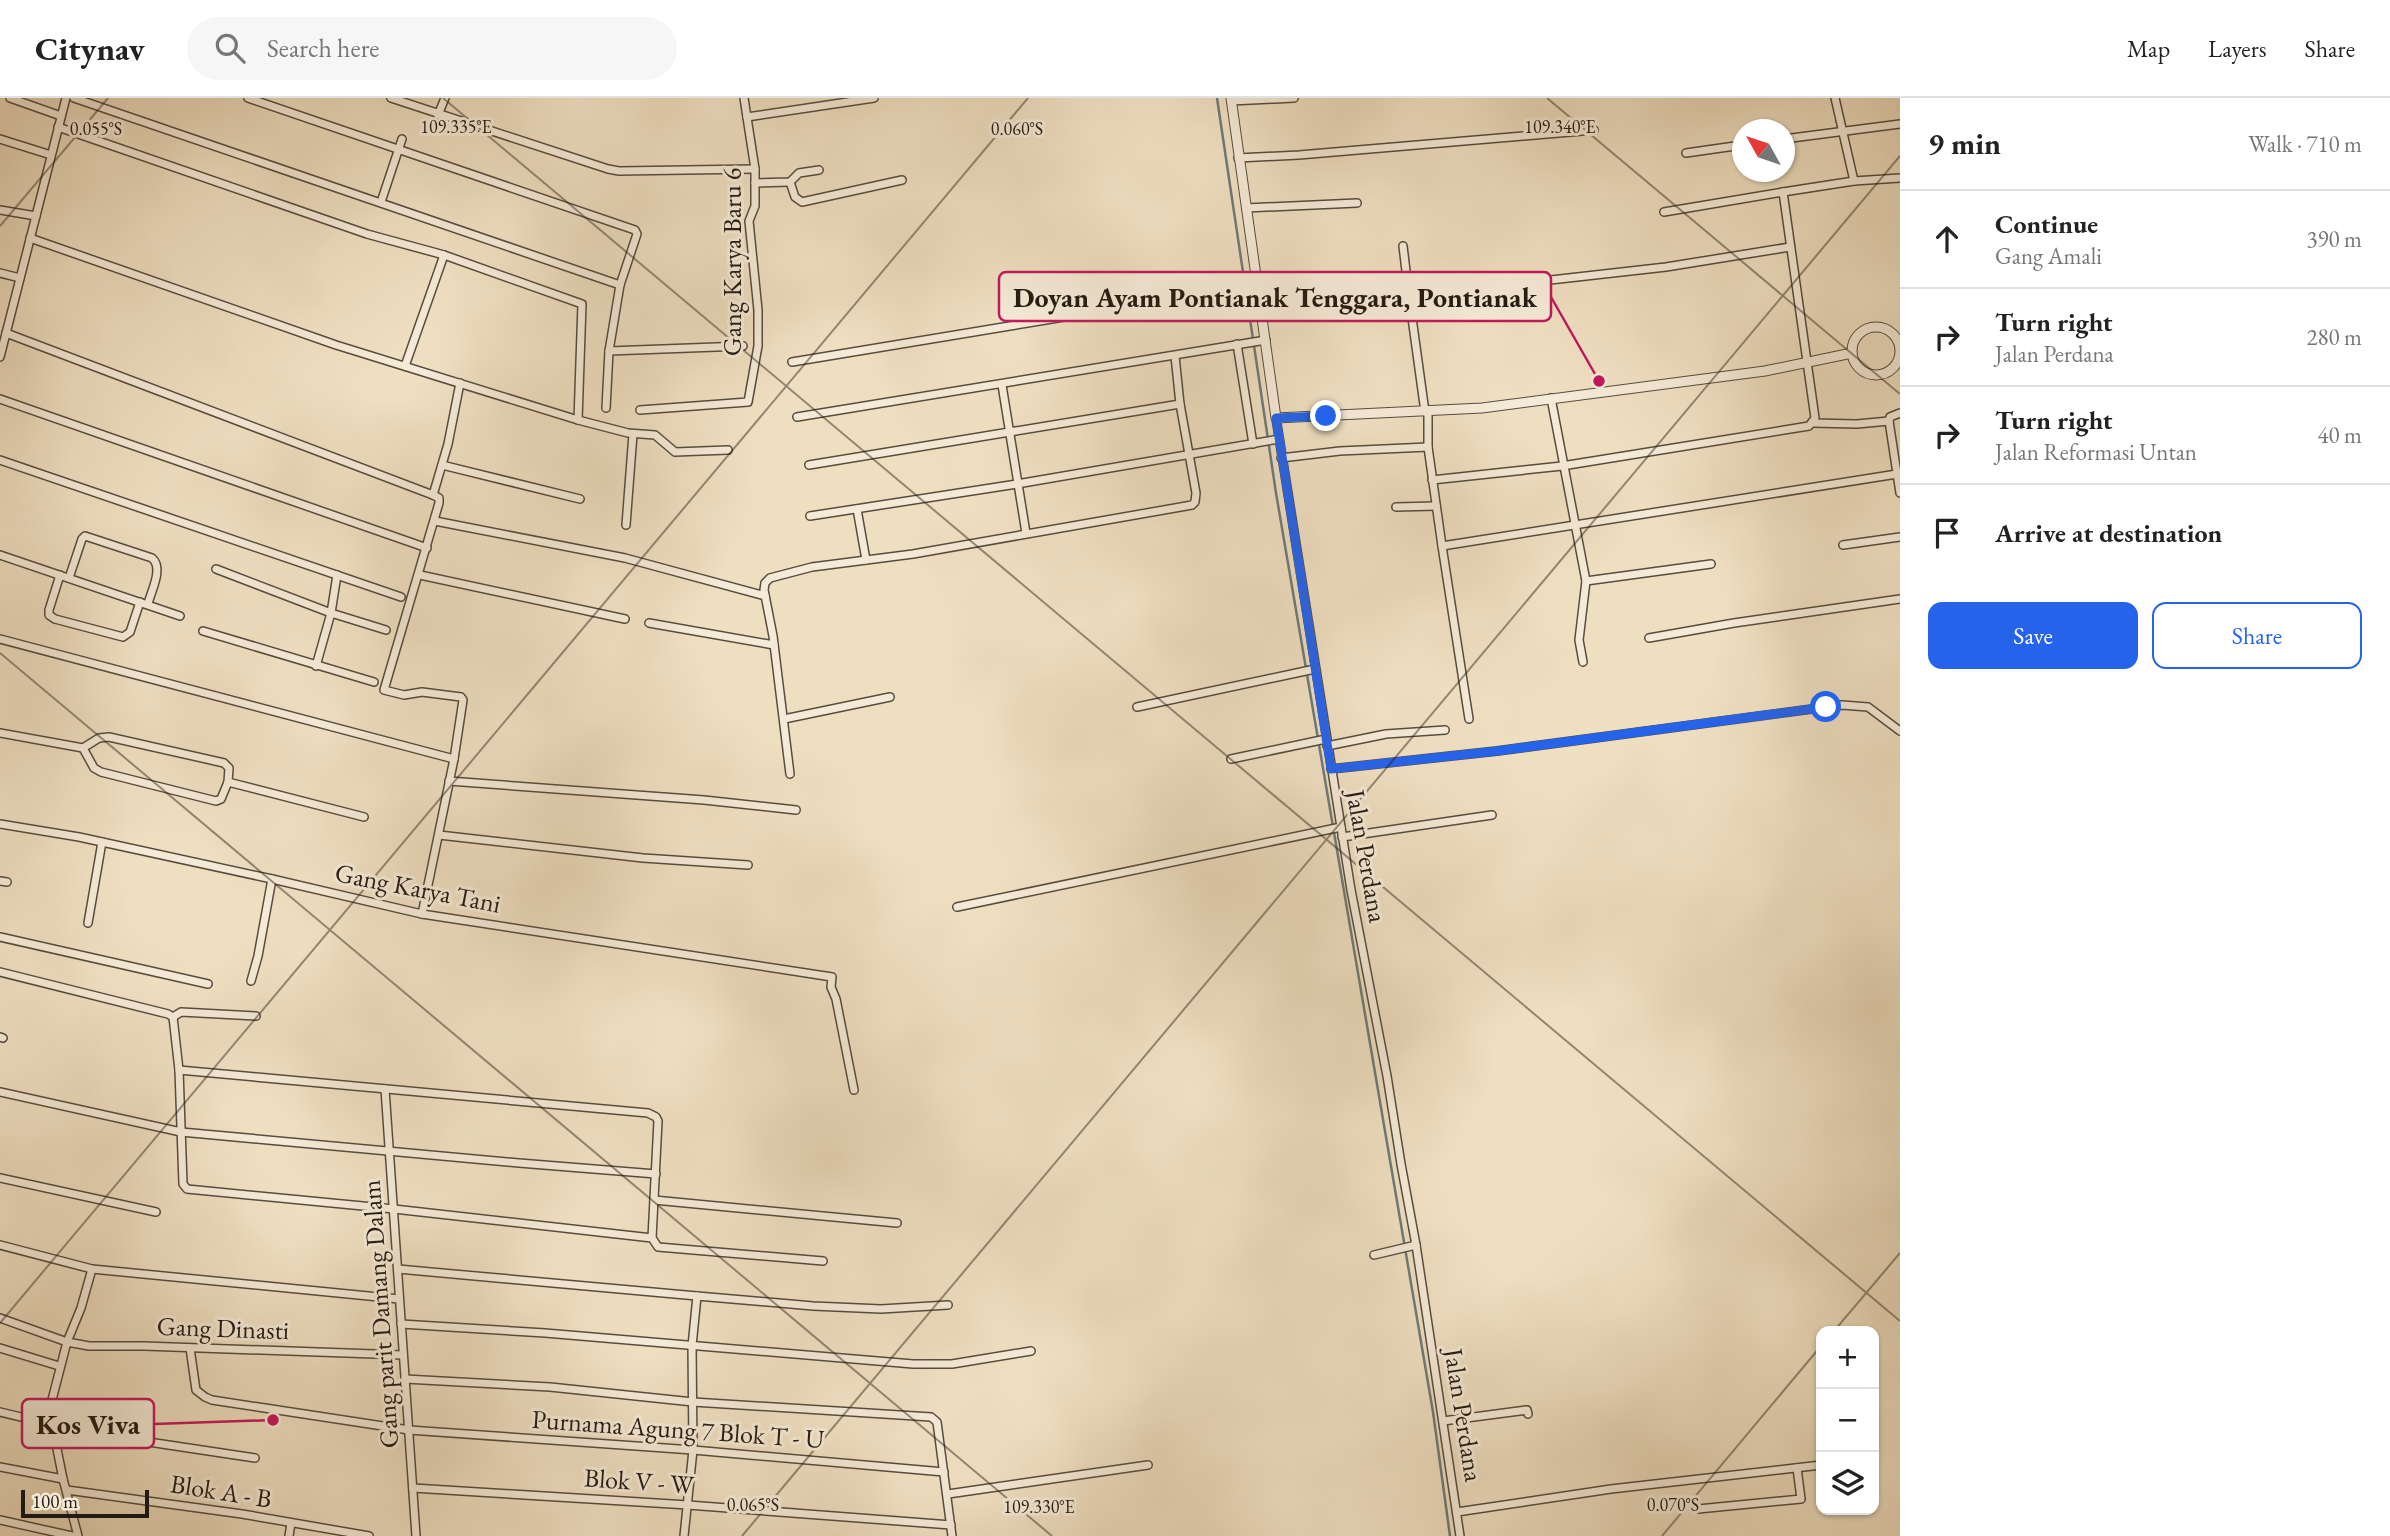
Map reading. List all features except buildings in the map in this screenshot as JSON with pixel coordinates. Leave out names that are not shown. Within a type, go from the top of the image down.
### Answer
[{"type":"street","points":[[10,98],[61,116]]},
{"type":"street","points":[[0,357],[66,98]]},
{"type":"street","points":[[74,98],[620,285]]},
{"type":"street","points":[[248,98],[635,230],[638,234],[620,285],[609,351],[606,408]]},
{"type":"street","points":[[391,98],[608,169],[755,169]]},
{"type":"street","points":[[438,115],[445,98]]},
{"type":"street","name":"Gang Karya Baru 6","points":[[640,410],[748,402],[758,346],[758,310],[749,221],[755,206],[755,169],[744,98]]},
{"type":"street","points":[[747,117],[874,98]]},
{"type":"street","points":[[1231,100],[1294,98]]},
{"type":"street","points":[[1835,98],[1854,181]]},
{"type":"street","name":"Jalan Perdana","points":[[1231,100],[1262,341],[1276,418],[1275,440],[1281,458],[1408,1246],[1443,1421],[1460,1536]]},
{"type":"street","points":[[1795,138],[1900,124]]},
{"type":"street","points":[[58,127],[368,234],[444,255],[582,304],[578,420]]},
{"type":"street","points":[[1238,158],[1594,130]]},
{"type":"street","points":[[0,139],[51,155]]},
{"type":"street","points":[[381,202],[402,139]]},
{"type":"street","points":[[1686,153],[1732,146]]},
{"type":"street","points":[[755,183],[790,182],[799,173],[819,170]]},
{"type":"street","points":[[1664,212],[1854,181],[1900,178]]},
{"type":"street","points":[[790,182],[795,197],[802,202],[902,180]]},
{"type":"street","points":[[1783,192],[1815,418],[1813,423]]},
{"type":"street","points":[[1246,208],[1357,203]]},
{"type":"street","points":[[0,210],[36,216]]},
{"type":"street","points":[[30,238],[207,301],[405,366],[578,420],[632,434],[655,435],[675,452],[728,450]]},
{"type":"street","points":[[1403,246],[1427,412],[1432,480],[1469,719]]},
{"type":"street","points":[[1409,296],[1666,267],[1790,247]]},
{"type":"street","points":[[405,366],[444,255]]},
{"type":"street","points":[[0,273],[20,278]]},
{"type":"street","points":[[792,362],[1255,285]]},
{"type":"street","points":[[1873,327],[1891,332],[1900,347],[1895,366],[1878,375],[1860,370],[1852,353],[1857,335],[1873,327]]},
{"type":"street","points":[[6,333],[439,498],[420,575],[384,690],[404,695],[429,693],[462,698],[462,717],[422,914]]},
{"type":"street","points":[[797,417],[1262,341]]},
{"type":"street","points":[[1239,344],[1253,444]]},
{"type":"street","points":[[609,351],[743,346]]},
{"type":"street","points":[[1276,418],[1482,408],[1765,371],[1852,353]]},
{"type":"street","points":[[790,774],[765,596],[765,583],[769,578],[812,567],[913,554],[1192,505],[1196,493],[1180,404],[1175,356]]},
{"type":"street","points":[[433,495],[448,444],[460,383]]},
{"type":"street","points":[[1002,385],[1026,533]]},
{"type":"street","points":[[1551,398],[1586,581],[1579,640],[1583,662]]},
{"type":"street","points":[[0,399],[427,548]]},
{"type":"street","points":[[809,465],[1180,404]]},
{"type":"street","points":[[1432,480],[1562,466],[1793,429],[1813,423],[1857,424],[1889,421],[1900,413]]},
{"type":"street","points":[[1889,421],[1900,493]]},
{"type":"street","points":[[626,525],[632,434]]},
{"type":"street","points":[[810,516],[1017,485],[1275,440]]},
{"type":"street","points":[[1281,458],[1340,451],[1429,447]]},
{"type":"street","points":[[0,460],[401,597]]},
{"type":"street","points":[[442,465],[580,499]]},
{"type":"street","points":[[1442,546],[1898,476]]},
{"type":"street","points":[[1396,507],[1436,506]]},
{"type":"street","points":[[857,509],[866,560]]},
{"type":"street","points":[[435,521],[625,558],[765,596]]},
{"type":"street","points":[[60,575],[49,615],[123,637],[130,632],[158,568],[152,558],[85,536],[69,578]]},
{"type":"street","points":[[1843,545],[1900,537]]},
{"type":"street","points":[[0,555],[180,616]]},
{"type":"street","points":[[1586,581],[1711,564]]},
{"type":"street","points":[[216,569],[386,630]]},
{"type":"street","points":[[316,666],[331,612],[337,575]]},
{"type":"street","points":[[420,575],[625,619]]},
{"type":"street","points":[[1649,638],[1734,622],[1900,599]]},
{"type":"street","points":[[649,623],[774,645]]},
{"type":"street","points":[[203,631],[374,682]]},
{"type":"street","points":[[0,639],[454,759]]},
{"type":"street","points":[[1138,707],[1313,669]]},
{"type":"street","points":[[784,719],[890,697]]},
{"type":"street","points":[[1331,769],[1497,751],[1842,705],[1868,707],[1900,731]]},
{"type":"street","points":[[1231,759],[1386,734],[1445,730]]},
{"type":"street","points":[[0,733],[83,748],[104,737],[224,763],[229,768],[228,782],[221,799],[216,801],[101,772],[94,768],[83,748]]},
{"type":"street","points":[[449,780],[796,810]]},
{"type":"street","points":[[228,782],[364,817]]},
{"type":"street","points":[[1342,837],[1492,815]]},
{"type":"street","name":"Gang Karya Tani","points":[[0,824],[102,842],[422,914],[832,977],[831,987],[836,999],[854,1090]]},
{"type":"street","points":[[957,907],[1339,827]]},
{"type":"street","points":[[439,835],[643,858],[748,865]]},
{"type":"street","points":[[88,923],[102,842]]},
{"type":"street","points":[[251,981],[272,879]]},
{"type":"street","points":[[0,937],[208,984]]},
{"type":"street","points":[[0,972],[173,1017]]},
{"type":"street","points":[[173,1017],[181,1012],[256,1016]]},
{"type":"street","points":[[173,1017],[179,1070],[183,1184],[187,1189],[652,1238]]},
{"type":"street","points":[[179,1070],[648,1113],[658,1121],[652,1238],[658,1247],[823,1261]]},
{"type":"street","name":"Gang parit Damang Dalam","points":[[384,1089],[416,1536]]},
{"type":"street","points":[[0,1093],[181,1132],[656,1174]]},
{"type":"street","points":[[0,1178],[156,1212]]},
{"type":"street","points":[[654,1200],[897,1223]]},
{"type":"street","points":[[0,1245],[92,1269],[399,1299]]},
{"type":"street","points":[[1374,1255],[1408,1246]]},
{"type":"street","points":[[78,1536],[49,1423],[59,1366],[81,1308],[92,1269]]},
{"type":"street","points":[[398,1269],[881,1310],[948,1305]]},
{"type":"street","points":[[684,1536],[693,1450],[692,1346],[697,1296]]},
{"type":"street","name":"Gang Dinasti","points":[[0,1318],[67,1342],[89,1346],[403,1355]]},
{"type":"street","points":[[401,1324],[831,1359],[952,1364],[1031,1351]]},
{"type":"street","points":[[0,1348],[59,1366]]},
{"type":"street","name":"Purnama Agung 7 Blok T - U","points":[[190,1348],[196,1390],[205,1397],[409,1430],[693,1450],[944,1472]]},
{"type":"street","points":[[405,1379],[550,1387],[693,1402],[931,1417],[937,1422],[948,1494],[948,1525],[952,1536]]},
{"type":"street","points":[[1443,1421],[1527,1410],[1528,1414]]},
{"type":"street","points":[[0,1412],[142,1441],[255,1458]]},
{"type":"street","points":[[948,1494],[1148,1465]]},
{"type":"street","points":[[1457,1512],[1611,1489],[1816,1466]]},
{"type":"street","points":[[0,1467],[63,1479]]},
{"type":"street","points":[[1698,1509],[1801,1499],[1797,1468]]},
{"type":"street","name":"Blok V - W","points":[[414,1488],[948,1525]]},
{"type":"street","name":"Blok A - B","points":[[67,1490],[369,1536]]},
{"type":"street","points":[[0,1520],[72,1536]]},
{"type":"street","points":[[289,1536],[290,1523]]},
{"type":"waterway","points":[[1217,98],[1276,493],[1433,1412],[1450,1536]]},
{"type":"place","name":"Doyan Ayam Pontianak Tenggara, Pontianak","points":[[1599,381]]},
{"type":"place","name":"Kos Viva","points":[[273,1420]]},
{"type":"route","points":[[1326,416],[1276,418],[1331,769],[1497,751],[1826,707]]}]
